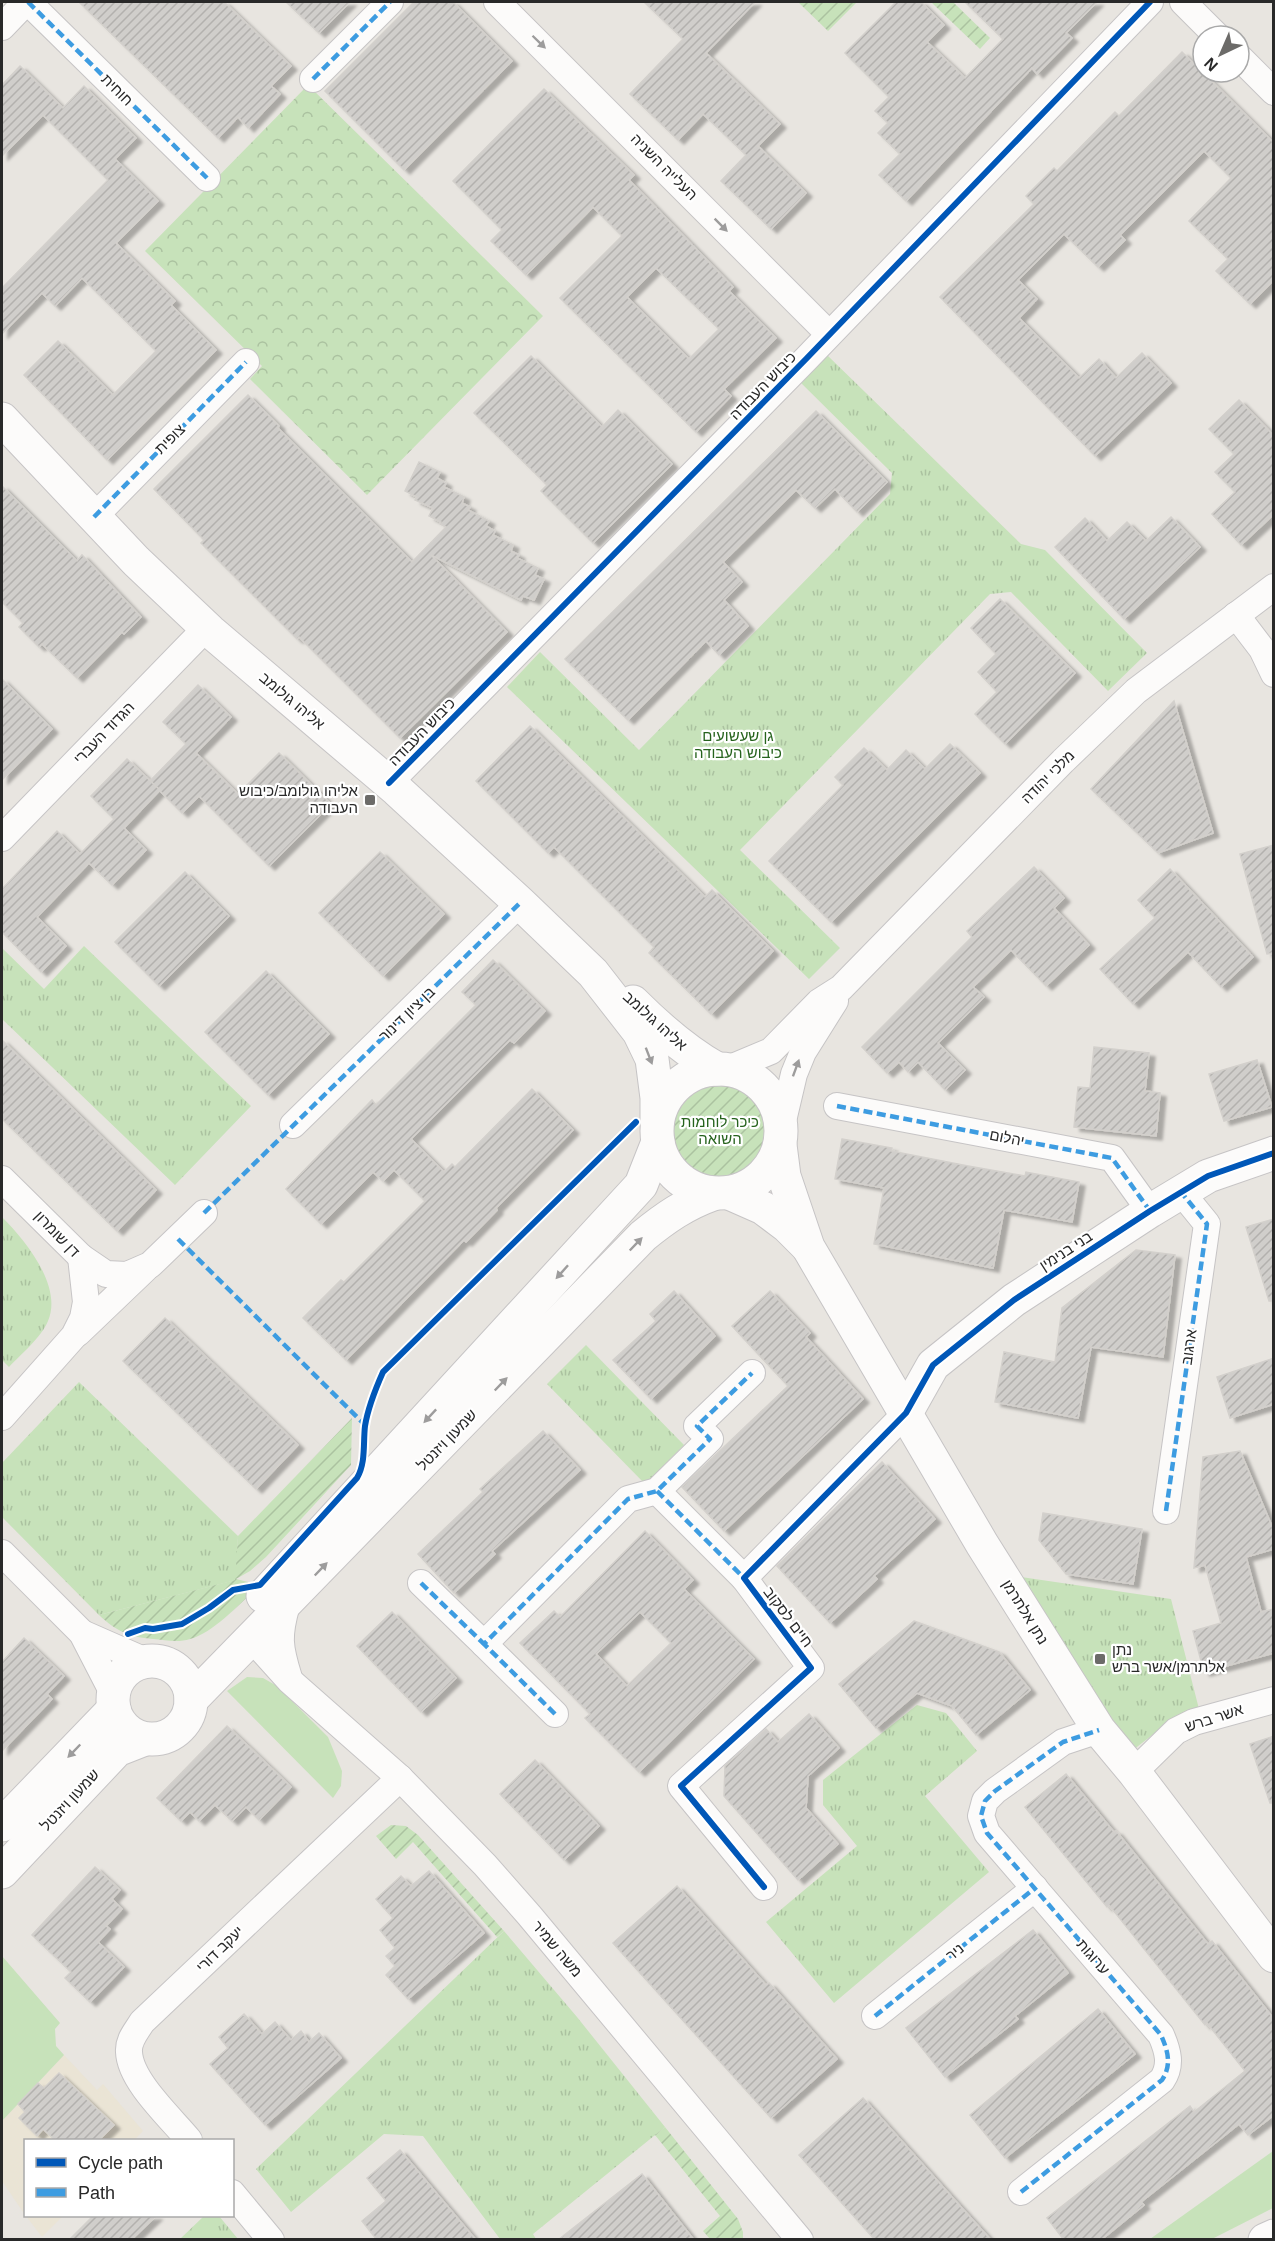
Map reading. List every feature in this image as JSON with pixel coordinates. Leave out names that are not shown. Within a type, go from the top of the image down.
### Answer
[{"type":"street","points":[[2,27],[27,2]]},
{"type":"street","name":"חוחית","points":[[27,2],[207,178]]},
{"type":"street","points":[[313,79],[390,2]]},
{"type":"street","name":"העלייה השניה","points":[[497,2],[829,334]]},
{"type":"street","name":"כיבוש העבודה","points":[[389,783],[1150,2]]},
{"type":"street","points":[[1183,2],[1205,24]]},
{"type":"street","points":[[1251,69],[1274,92]]},
{"type":"street","name":"צופית","points":[[94,517],[246,362]]},
{"type":"street","name":"אליהו גולומב","points":[[2,419],[136,561],[206,628],[389,783],[593,973],[639,1032],[652,1059],[657,1098],[657,1132]]},
{"type":"street","name":"מלכי יהודה","points":[[722,1069],[771,1052],[819,1002],[841,988],[1063,761],[1136,691],[1274,586]]},
{"type":"street","points":[[1236,615],[1262,649],[1274,674]]},
{"type":"street","name":"הגדוד העברי","points":[[2,837],[206,628]]},
{"type":"street","name":"בן ציון דינור","points":[[293,1125],[520,903]]},
{"type":"street","name":"אליהו גולומב","points":[[593,973],[617,987],[658,1028],[695,1057],[722,1069]]},
{"type":"street","name":"מלכי יהודה","points":[[781,1135],[794,1074],[803,1052],[831,1010],[841,988]]},
{"type":"street","points":[[708,1069],[722,1069],[746,1074],[772,1097],[779,1110],[781,1135],[773,1164],[759,1179],[745,1188],[721,1193],[696,1189],[678,1178],[664,1161],[657,1132],[663,1103],[674,1087],[690,1076],[708,1069]]},
{"type":"street","name":"יהלום","points":[[837,1106],[1112,1158],[1150,1210]]},
{"type":"street","name":"שמעון ויזנטל","points":[[188,1689],[217,1647],[640,1185],[657,1132]]},
{"type":"street","name":"נתן אלתרמן","points":[[781,1135],[784,1176],[808,1247],[982,1544],[1099,1730],[1134,1772],[1274,1956]]},
{"type":"street","name":"בני בנימין","points":[[906,1413],[933,1365],[1014,1300],[1150,1210],[1208,1176],[1274,1153]]},
{"type":"street","name":"דן שומרון","points":[[2,1179],[81,1257],[86,1302],[83,1318],[75,1336]]},
{"type":"street","name":"ארגוב","points":[[1166,1511],[1207,1224],[1181,1192]]},
{"type":"street","name":"שמעון ויזנטל","points":[[188,1689],[252,1639],[643,1236],[690,1202],[721,1193]]},
{"type":"street","name":"נתן אלתרמן","points":[[721,1193],[763,1208],[787,1226],[808,1247]]},
{"type":"street","name":"דן שומרון","points":[[2,1417],[75,1336],[204,1213]]},
{"type":"street","points":[[81,1257],[106,1274],[127,1275],[150,1264]]},
{"type":"street","points":[[484,1644],[628,1499],[657,1491],[710,1439],[697,1426],[752,1373]]},
{"type":"street","points":[[744,1578],[906,1413]]},
{"type":"street","name":"חיים לסקוב","points":[[657,1491],[744,1578],[811,1668],[681,1786],[764,1887]]},
{"type":"street","points":[[2,1553],[82,1633],[114,1702],[118,1719],[125,1728],[145,1739],[156,1739],[167,1736],[185,1722],[189,1712],[188,1689],[168,1665],[148,1662],[82,1633]]},
{"type":"street","points":[[421,1583],[555,1714]]},
{"type":"street","points":[[287,1604],[281,1627],[280,1649],[290,1681]]},
{"type":"street","name":"משה שמיר","points":[[252,1639],[290,1681],[400,1778],[485,1865],[800,2240]]},
{"type":"street","points":[[114,1702],[117,1682],[125,1672],[136,1665],[148,1662]]},
{"type":"street","name":"אשר ברש","points":[[1134,1772],[1176,1731],[1194,1722],[1274,1700]]},
{"type":"street","name":"שמעון ויזנטל","points":[[2,1825],[114,1702]]},
{"type":"street","name":"ערוגות","points":[[1021,2192],[1162,2080],[1167,2073],[1169,2061],[1167,2048],[1161,2035],[987,1833],[981,1816],[985,1801],[995,1791],[1064,1742],[1099,1730]]},
{"type":"street","name":"שמעון ויזנטל","points":[[2,1872],[117,1750],[145,1739]]},
{"type":"street","name":"יעקב דורי","points":[[188,2139],[135,2073],[129,2052],[130,2040],[142,2022],[400,1778]]},
{"type":"street","name":"ניר","points":[[875,2016],[1035,1888]]},
{"type":"street","points":[[234,2195],[271,2240]]},
{"type":"street","points":[[1265,2240],[1274,2236]]},
{"type":"shaded area","points":[[64,2055],[97,2090],[103,2084],[143,2131],[135,2139],[24,2139],[24,2214],[2,2181],[2,2121]]},
{"type":"shaded area","points":[[27,2217],[62,2217],[42,2237]]},
{"type":"green space","points":[[798,2],[857,2],[828,31]]},
{"type":"green space","points":[[931,2],[953,2],[990,38],[980,49]]},
{"type":"green space","points":[[308,85],[543,316],[367,495],[250,379],[262,366],[145,251]]},
{"type":"green space","name":"גן שעשועים כיבוש העבודה","points":[[827,355],[1021,544],[1045,550],[1147,653],[1108,691],[1011,592],[990,594],[740,850],[840,948],[809,979],[507,687],[540,652],[639,750],[890,494],[892,473],[800,382]]},
{"type":"green space","points":[[84,946],[251,1106],[175,1185],[2,1019],[2,948],[44,989]]},
{"type":"green space","name":"כיכר לוחמות השואה","points":[[719,1085],[737,1089],[751,1099],[761,1113],[765,1131],[761,1149],[751,1163],[737,1173],[719,1177],[701,1173],[687,1163],[677,1149],[673,1131],[677,1113],[687,1099],[701,1089]]},
{"type":"green space","points":[[2,1217],[21,1238],[39,1265],[50,1293],[51,1307],[48,1321],[41,1334],[9,1367],[2,1360]]},
{"type":"green space","points":[[586,1345],[684,1445],[645,1484],[547,1384]]},
{"type":"green space","points":[[79,1382],[238,1536],[236,1580],[99,1615],[2,1517],[2,1463]]},
{"type":"green space","points":[[352,1418],[351,1465],[266,1557],[250,1571],[236,1579],[260,1585],[218,1623],[190,1639],[172,1641],[130,1635],[117,1629],[99,1615],[235,1580],[238,1536]]},
{"type":"green space","points":[[1008,1575],[1171,1599],[1200,1713],[1169,1722],[1124,1757]]},
{"type":"green space","points":[[247,1677],[263,1678],[277,1686],[328,1737],[342,1771],[341,1786],[333,1798],[227,1691]]},
{"type":"green space","points":[[917,1705],[946,1713],[977,1751],[925,1796],[989,1872],[834,2003],[766,1922],[857,1846],[823,1805],[823,1780]]},
{"type":"green space","points":[[391,1825],[406,1826],[418,1835],[504,1931],[497,1937],[413,1842],[396,1859],[376,1836]]},
{"type":"green space","points":[[504,1931],[577,2017],[665,2127],[533,2234],[536,2239],[500,2239],[423,2136],[384,2134],[291,2212],[256,2169]]},
{"type":"green space","points":[[2,1956],[60,2023],[55,2029],[56,2046],[64,2055],[2,2121]]},
{"type":"green space","points":[[665,2127],[738,2219],[743,2239],[710,2239],[703,2231],[720,2216],[655,2135]]},
{"type":"green space","points":[[1273,2151],[1273,2208],[1212,2239],[1150,2239]]},
{"type":"green space","points":[[203,2217],[220,2217],[238,2239],[180,2239]]},
{"type":"building","points":[[79,2],[224,2],[291,66],[271,86],[280,94],[248,128],[238,117],[218,138]]},
{"type":"building","points":[[286,2],[350,2],[319,33]]},
{"type":"building","points":[[414,2],[453,2],[512,61],[404,170],[325,91]]},
{"type":"building","points":[[644,2],[755,2],[706,53],[780,124],[758,146],[806,193],[771,229],[721,181],[746,155],[703,114],[678,140],[630,94],[683,39]]},
{"type":"building","points":[[896,2],[921,2],[944,25],[927,42],[965,78],[1003,39],[965,2],[1097,2],[1066,33],[1072,38],[1037,74],[1032,68],[906,201],[879,175],[900,154],[878,133],[888,123],[875,111],[889,97],[845,53]]},
{"type":"building","points":[[1182,52],[1191,61],[1191,84],[1214,84],[1274,143],[1274,280],[1250,304],[1216,271],[1228,259],[1189,221],[1231,178],[1204,151],[1120,235],[1125,240],[1098,267],[1064,234],[1018,280],[1037,299],[1019,318],[1079,378],[1099,359],[1116,378],[1142,353],[1171,383],[1095,456],[940,297],[1034,204],[1026,196],[1054,168],[1057,171],[1115,112],[1119,116]]},
{"type":"building","points":[[20,66],[63,108],[84,86],[136,138],[115,159],[158,201],[116,243],[175,301],[171,305],[216,350],[107,460],[24,375],[58,341],[113,395],[156,351],[82,278],[55,306],[42,293],[2,334],[2,288],[108,180],[43,115],[2,156],[2,85]]},
{"type":"building","points":[[544,89],[634,175],[629,180],[733,287],[729,291],[776,338],[724,389],[731,396],[696,432],[560,298],[622,236],[593,207],[526,275],[491,241],[502,230],[453,181]],"holes":[[[656,268],[719,329],[689,359],[627,297]]]},
{"type":"building","points":[[531,356],[602,427],[618,410],[672,464],[593,543],[541,491],[547,485],[474,413]]},
{"type":"building","points":[[248,395],[412,562],[446,527],[429,516],[433,508],[415,500],[417,497],[405,491],[419,462],[440,472],[437,478],[446,483],[444,487],[464,497],[462,503],[470,507],[468,510],[489,521],[486,526],[495,531],[493,535],[513,545],[511,551],[519,555],[517,558],[538,568],[535,575],[544,579],[534,600],[523,596],[521,600],[431,555],[507,632],[400,738],[201,543],[204,540],[154,489]]},
{"type":"building","points":[[1239,400],[1274,436],[1274,514],[1241,545],[1212,514],[1235,492],[1215,472],[1234,454],[1209,429]]},
{"type":"building","points":[[816,411],[887,482],[857,512],[835,489],[815,508],[796,490],[723,562],[742,582],[724,600],[748,626],[719,655],[706,641],[628,720],[565,659]]},
{"type":"building","points":[[2,486],[77,561],[82,555],[141,617],[124,634],[122,632],[77,678],[42,644],[39,647],[19,627],[23,623],[2,602]]},
{"type":"building","points":[[1171,517],[1200,547],[1124,619],[1055,547],[1085,518],[1107,541],[1127,522],[1146,541]]},
{"type":"building","points":[[1000,599],[1075,673],[1005,744],[975,714],[997,692],[978,672],[996,654],[971,628]]},
{"type":"building","points":[[2,679],[52,729],[2,780]]},
{"type":"building","points":[[198,685],[231,717],[196,753],[238,794],[279,753],[331,804],[269,866],[199,796],[182,813],[150,781],[186,744],[163,722]]},
{"type":"building","points":[[1174,701],[1213,833],[1158,853],[1091,789]]},
{"type":"building","points":[[530,726],[705,897],[712,890],[773,951],[711,1014],[649,953],[654,947],[554,847],[548,853],[476,781]]},
{"type":"building","points":[[950,744],[980,773],[831,922],[769,861],[843,785],[835,777],[864,748],[887,770],[906,750],[925,769]]},
{"type":"building","points":[[127,759],[160,790],[124,828],[146,850],[112,885],[89,863],[37,917],[66,946],[41,972],[2,932],[2,889],[57,831],[80,854],[114,819],[91,796]]},
{"type":"building","points":[[1274,845],[1274,953],[1267,954],[1240,854]]},
{"type":"building","points":[[380,852],[444,914],[383,976],[319,913]]},
{"type":"building","points":[[1034,867],[1064,898],[1054,908],[1089,945],[1046,986],[1011,950],[973,987],[984,997],[938,1043],[965,1070],[945,1090],[918,1062],[908,1072],[899,1062],[887,1073],[862,1047],[972,937],[967,931]]},
{"type":"building","points":[[1170,869],[1253,957],[1221,987],[1188,952],[1133,1004],[1100,969],[1155,918],[1138,900]]},
{"type":"building","points":[[185,872],[229,916],[159,986],[115,942]]},
{"type":"building","points":[[493,960],[545,1011],[514,1043],[510,1040],[411,1139],[444,1172],[452,1164],[455,1167],[532,1089],[573,1130],[466,1242],[464,1240],[346,1360],[303,1318],[341,1280],[344,1282],[425,1201],[394,1170],[383,1181],[373,1172],[321,1224],[286,1189],[372,1100],[376,1105],[476,1005],[462,992]]},
{"type":"building","points":[[266,971],[329,1034],[268,1095],[205,1032]]},
{"type":"building","points":[[2,1040],[156,1190],[117,1231],[2,1119]]},
{"type":"building","points":[[1094,1047],[1149,1053],[1145,1091],[1160,1093],[1156,1136],[1074,1127],[1078,1087],[1090,1088]]},
{"type":"building","points":[[1257,1060],[1272,1107],[1224,1121],[1209,1074]]},
{"type":"building","points":[[842,1139],[968,1166],[1025,1176],[1026,1172],[1079,1182],[1072,1222],[1004,1210],[993,1268],[874,1244],[884,1188],[835,1179]]},
{"type":"building","points":[[1274,1219],[1274,1301],[1269,1301],[1246,1227]]},
{"type":"building","points":[[1136,1250],[1175,1255],[1163,1357],[1091,1347],[1078,1418],[995,1402],[1004,1352],[1055,1362],[1062,1308]]},
{"type":"building","points":[[674,1291],[715,1336],[651,1399],[613,1360],[656,1321],[650,1314]]},
{"type":"building","points":[[770,1291],[810,1333],[806,1337],[863,1399],[724,1531],[682,1487],[788,1386],[732,1326]]},
{"type":"building","points":[[165,1318],[298,1445],[256,1489],[123,1361]]},
{"type":"building","points":[[1274,1358],[1274,1404],[1230,1418],[1217,1377]]},
{"type":"building","points":[[543,1431],[580,1470],[492,1551],[495,1554],[454,1593],[418,1554],[483,1492],[480,1489]]},
{"type":"building","points":[[1240,1451],[1274,1531],[1274,1549],[1246,1557],[1261,1612],[1274,1609],[1274,1653],[1204,1672],[1193,1631],[1221,1623],[1205,1565],[1194,1568],[1203,1457]]},
{"type":"building","points":[[882,1462],[935,1519],[874,1576],[877,1579],[830,1623],[777,1566]]},
{"type":"building","points":[[1043,1513],[1142,1529],[1133,1584],[1066,1574],[1039,1540]]},
{"type":"building","points":[[645,1531],[693,1580],[684,1589],[754,1659],[639,1772],[585,1718],[590,1714],[520,1643],[554,1611],[560,1617]],"holes":[[[640,1612],[671,1643],[627,1686],[596,1654]]]},
{"type":"building","points":[[392,1612],[456,1678],[421,1712],[357,1646]]},
{"type":"building","points":[[914,1621],[999,1652],[1030,1690],[976,1735],[952,1706],[917,1693],[876,1728],[839,1684]]},
{"type":"building","points":[[24,1638],[64,1676],[47,1694],[52,1699],[2,1751],[2,1662]]},
{"type":"building","points":[[809,1714],[839,1748],[808,1776],[806,1808],[838,1844],[798,1880],[724,1796],[725,1766],[766,1729],[778,1742]]},
{"type":"building","points":[[227,1726],[291,1787],[259,1820],[246,1807],[232,1821],[215,1805],[199,1821],[190,1812],[181,1821],[157,1798]]},
{"type":"building","points":[[1274,1736],[1274,1803],[1270,1803],[1250,1744]]},
{"type":"building","points":[[535,1760],[599,1826],[564,1860],[500,1794]]},
{"type":"building","points":[[1066,1774],[1114,1832],[1116,1831],[1208,1944],[1212,1941],[1274,2019],[1274,2115],[1248,2135],[1239,2124],[1141,2202],[1144,2205],[1101,2240],[1064,2240],[1047,2218],[1190,2106],[1194,2112],[1245,2071],[1025,1807]]},
{"type":"building","points":[[95,1867],[120,1890],[112,1899],[122,1909],[106,1926],[110,1929],[98,1942],[124,1967],[90,2002],[65,1978],[71,1972],[32,1935]]},
{"type":"building","points":[[429,1871],[484,1933],[408,1999],[386,1975],[395,1966],[386,1956],[395,1948],[380,1930],[393,1918],[376,1899],[401,1876],[411,1886]]},
{"type":"building","points":[[677,1886],[766,1985],[769,1983],[837,2059],[771,2118],[613,1943]]},
{"type":"building","points":[[1033,1930],[1068,1973],[1015,2016],[1018,2019],[945,2077],[906,2028]]},
{"type":"building","points":[[1098,2009],[1135,2054],[1005,2158],[970,2115]]},
{"type":"building","points":[[244,2014],[262,2034],[275,2022],[291,2040],[301,2031],[309,2042],[319,2033],[341,2058],[265,2125],[210,2064],[228,2048],[219,2037]]},
{"type":"building","points":[[59,2073],[114,2125],[100,2139],[54,2139],[43,2129],[37,2136],[19,2118],[25,2112],[18,2104],[38,2083],[44,2088]]},
{"type":"building","points":[[863,2098],[991,2240],[875,2240],[799,2155]]},
{"type":"building","points":[[400,2150],[476,2240],[377,2240],[362,2221],[386,2201],[367,2178]]},
{"type":"building","points":[[642,2174],[694,2240],[558,2240]]},
{"type":"building","points":[[92,2217],[155,2217],[131,2240],[69,2240]]},
{"type":"marked path","points":[[28,2],[207,178]]},
{"type":"marked path","points":[[313,79],[390,2]]},
{"type":"marked path","points":[[94,517],[246,362]]},
{"type":"marked path","points":[[204,1213],[520,903]]},
{"type":"marked path","points":[[837,1106],[1112,1158],[1150,1211]]},
{"type":"marked path","points":[[1166,1511],[1207,1224],[1181,1192]]},
{"type":"marked path","points":[[178,1239],[365,1425]]},
{"type":"marked path","points":[[555,1714],[484,1644],[628,1499],[657,1491],[710,1439],[697,1426],[752,1373]]},
{"type":"marked path","points":[[657,1491],[744,1578]]},
{"type":"marked path","points":[[421,1583],[484,1644]]},
{"type":"marked path","points":[[1021,2192],[1162,2080],[1167,2069],[1167,2052],[1161,2035],[987,1833],[981,1816],[985,1801],[995,1791],[1063,1742],[1099,1730]]},
{"type":"marked path","points":[[875,2016],[1035,1888]]},
{"type":"cycle path","points":[[389,783],[806,359],[1150,2]]},
{"type":"cycle path","points":[[128,1634],[145,1628],[153,1629],[182,1624],[233,1590],[260,1585],[357,1478],[363,1459],[368,1412],[383,1372],[636,1122]]},
{"type":"cycle path","points":[[764,1887],[681,1786],[811,1668],[744,1578],[906,1413],[933,1365],[1014,1300],[1208,1176],[1274,1153]]},
{"type":"place","name":"אליהו גולומב/כיבוש העבודה","points":[[370,800]]},
{"type":"place","name":"נתן אלתרמן/אשר ברש","points":[[1100,1659]]}]
